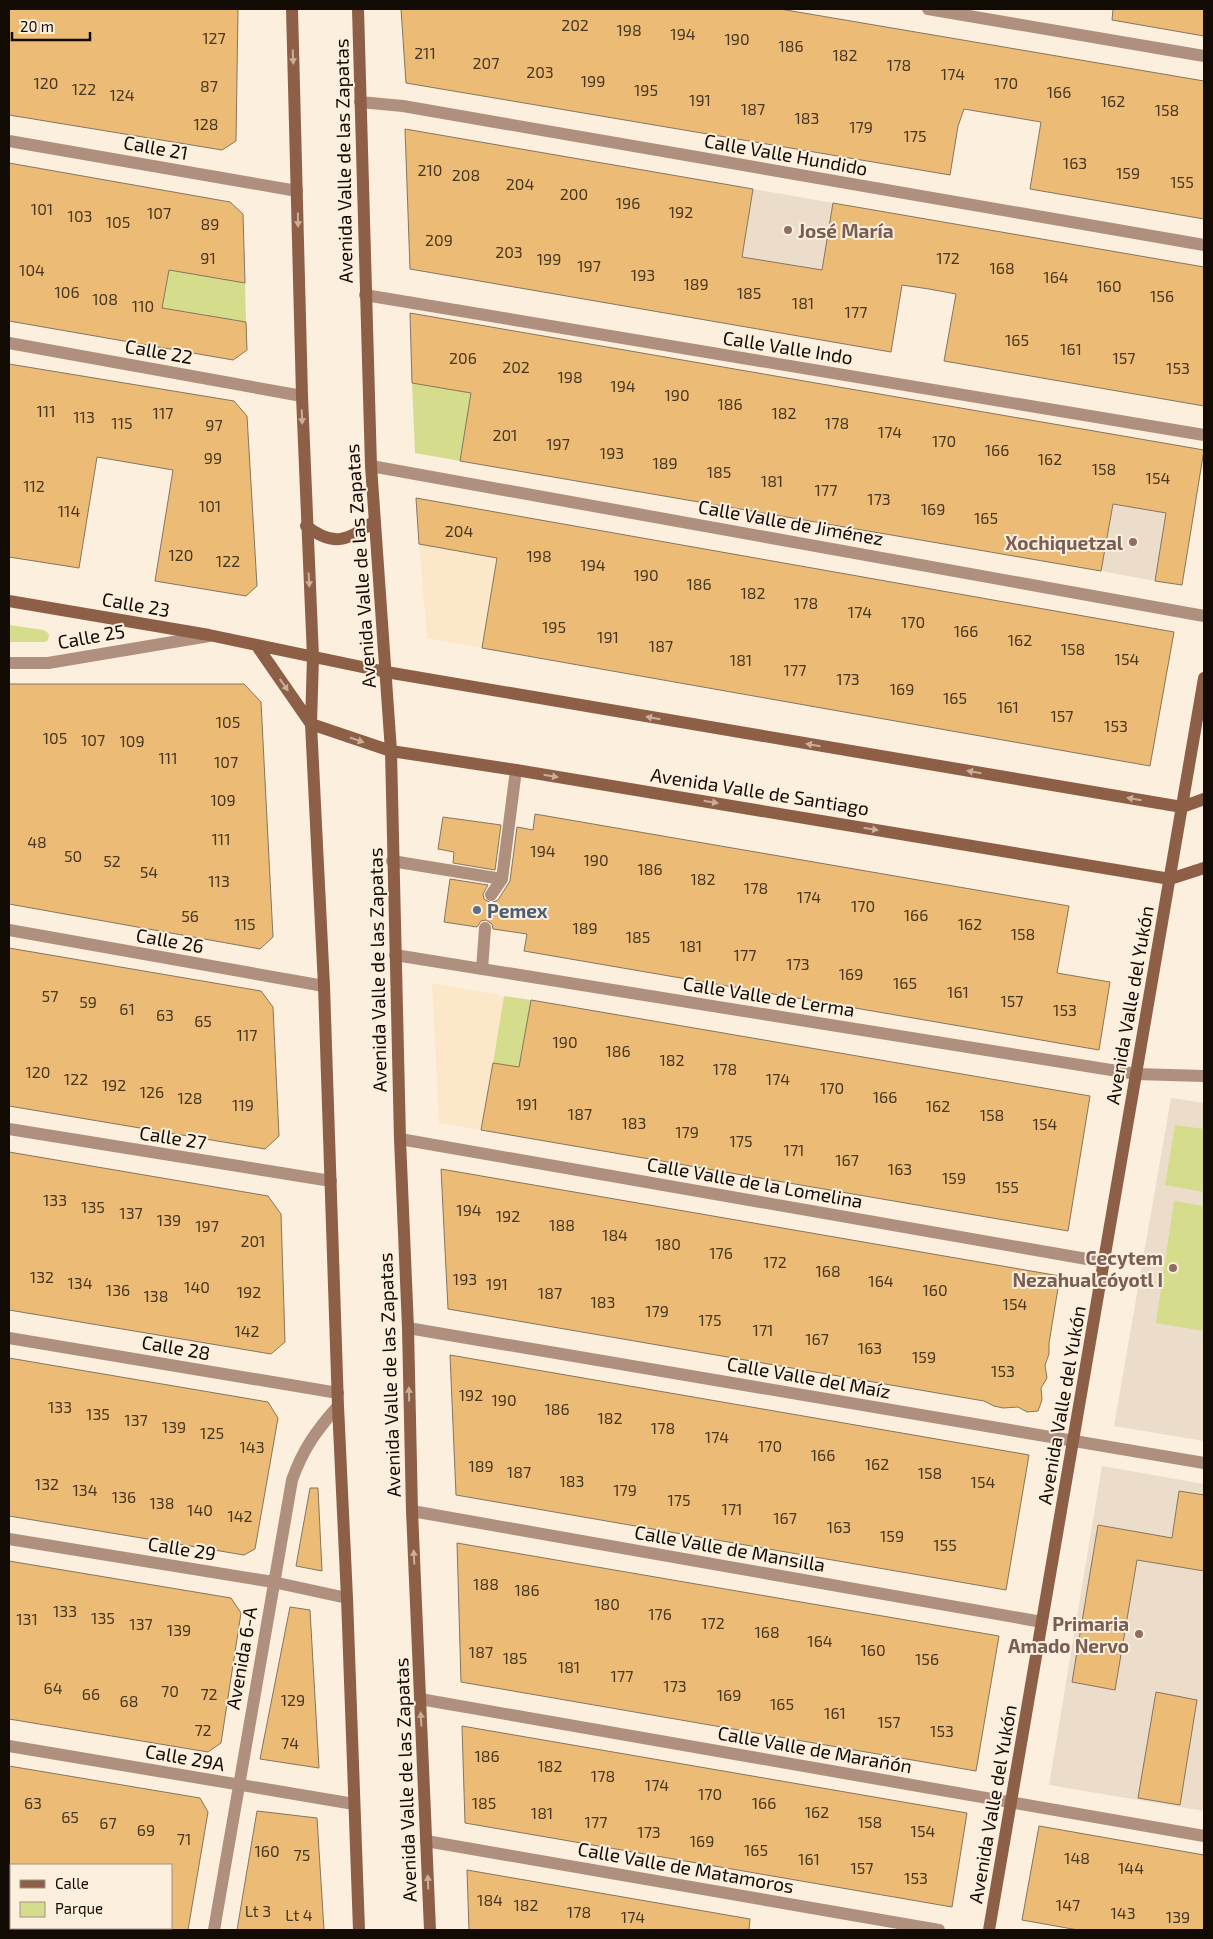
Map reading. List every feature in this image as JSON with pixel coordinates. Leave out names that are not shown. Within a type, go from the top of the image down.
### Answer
[{"type":"main road","points":[[292,9],[306,526],[313,657],[311,724],[324,986],[359,1930]]},
{"type":"main road","name":"Avenida Valle de las Zapatas","points":[[358,9],[371,466],[391,751],[392,861],[400,1139],[408,1328],[412,1511],[430,1930]]},
{"type":"main road","points":[[306,526],[319,536],[334,540],[347,538],[375,522]]},
{"type":"main road","name":"Calle 23","points":[[9,601],[209,636],[313,657]]},
{"type":"main road","points":[[257,646],[311,724]]},
{"type":"main road","points":[[313,657],[386,672],[1182,807],[1204,799]]},
{"type":"main road","name":"Avenida Valle del Yukón","points":[[989,1930],[1204,678]]},
{"type":"main road","name":"Avenida Valle de Santiago","points":[[311,724],[391,751],[516,770],[1170,879],[1204,868]]},
{"type":"street","points":[[928,9],[1204,56]]},
{"type":"street","name":"Calle Valle Hundido","points":[[360,102],[403,106],[1204,245]]},
{"type":"street","name":"Calle 21","points":[[9,141],[297,191]]},
{"type":"street","name":"Calle Valle Indo","points":[[365,295],[1204,435]]},
{"type":"street","name":"Calle 22","points":[[9,343],[302,396]]},
{"type":"street","name":"Calle Valle de Jiménez","points":[[371,466],[1204,616]]},
{"type":"street","name":"Calle 25","points":[[9,663],[48,663],[209,636]]},
{"type":"street","points":[[491,895],[502,879],[516,770]]},
{"type":"street","points":[[392,861],[502,879]]},
{"type":"street","points":[[482,969],[485,928]]},
{"type":"street","name":"Calle 26","points":[[9,930],[324,986]]},
{"type":"street","name":"Calle Valle de Lerma","points":[[395,955],[1136,1074],[1204,1076]]},
{"type":"street","name":"Calle 27","points":[[9,1129],[331,1181]]},
{"type":"street","name":"Calle Valle de la Lomelina","points":[[400,1139],[1104,1262]]},
{"type":"street","name":"Calle Valle del Maíz","points":[[408,1328],[1204,1463]]},
{"type":"street","name":"Calle 28","points":[[9,1338],[338,1400]]},
{"type":"street","name":"Avenida 6-A","points":[[214,1930],[292,1480],[300,1458],[338,1400]]},
{"type":"street","name":"Calle Valle de Mansilla","points":[[412,1511],[1042,1622]]},
{"type":"street","name":"Calle 29","points":[[9,1539],[273,1582],[347,1598]]},
{"type":"street","name":"Calle Valle de Marañón","points":[[420,1699],[1204,1836]]},
{"type":"street","name":"Calle 29A","points":[[9,1746],[354,1804]]},
{"type":"street","name":"Calle Valle de Matamoros","points":[[426,1842],[938,1930]]},
{"type":"shaded area","name":"José María","points":[[753,189],[833,203],[822,270],[742,257]]},
{"type":"shaded area","name":"Xochiquetzal","points":[[1112,504],[1166,513],[1155,581],[1101,571]]},
{"type":"shaded area","points":[[419,544],[497,558],[482,648],[427,638]]},
{"type":"shaded area","points":[[432,983],[504,996],[481,1130],[439,1123]]},
{"type":"shaded area","name":"Cecytem Nezahualcóyotl I","points":[[1171,1098],[1204,1103],[1204,1441],[1114,1426]]},
{"type":"shaded area","name":"Primaria Amado Nervo","points":[[1102,1466],[1204,1484],[1204,1811],[1049,1785]]},
{"type":"green space","points":[[169,270],[245,283],[246,322],[162,308]]},
{"type":"green space","points":[[412,383],[471,393],[460,461],[415,453]]},
{"type":"green space","points":[[9,625],[44,630],[49,634],[48,640],[45,642],[9,642]]},
{"type":"green space","points":[[504,996],[531,1000],[519,1067],[493,1063]]},
{"type":"green space","points":[[1175,1125],[1204,1129],[1204,1192],[1165,1185]]},
{"type":"green space","points":[[1174,1201],[1204,1206],[1204,1331],[1156,1323]]},
{"type":"building","points":[[9,9],[238,9],[236,141],[222,150],[9,115]]},
{"type":"building","points":[[401,9],[780,9],[1204,81],[1204,219],[1030,189],[1041,122],[964,109],[958,126],[950,175],[406,83]]},
{"type":"building","points":[[1113,9],[1204,9],[1204,36],[1112,20]]},
{"type":"building","points":[[405,129],[753,189],[742,257],[822,270],[833,203],[1204,267],[1204,406],[944,361],[956,294],[929,289],[902,285],[891,352],[410,269]]},
{"type":"building","points":[[9,163],[230,202],[243,214],[245,283],[169,270],[162,308],[246,322],[247,350],[233,360],[9,321]]},
{"type":"building","points":[[410,313],[1204,450],[1182,585],[1155,581],[1166,513],[1113,504],[1101,571],[460,461],[471,393],[412,383]]},
{"type":"building","points":[[9,364],[234,401],[247,416],[257,586],[246,596],[155,581],[173,470],[97,457],[79,568],[9,557]]},
{"type":"building","points":[[416,498],[1174,632],[1150,766],[482,648],[497,558],[419,544]]},
{"type":"building","points":[[9,684],[244,684],[261,702],[273,937],[260,949],[9,904]]},
{"type":"building","points":[[535,814],[1069,906],[1057,973],[1110,982],[1099,1050],[524,951],[527,934],[493,929],[492,924],[486,920],[481,921],[477,927],[444,922],[450,879],[488,885],[483,894],[484,899],[491,903],[498,900],[510,881],[517,827],[533,830]]},
{"type":"building","points":[[443,817],[501,825],[495,870],[453,863],[454,852],[438,849]]},
{"type":"building","points":[[9,948],[261,991],[273,1007],[279,1136],[265,1149],[9,1106]]},
{"type":"building","points":[[531,1000],[1090,1096],[1068,1231],[481,1130],[493,1063],[519,1067]]},
{"type":"building","points":[[9,1152],[268,1196],[281,1214],[285,1342],[271,1354],[9,1310]]},
{"type":"building","points":[[441,1169],[1060,1276],[1049,1343],[1049,1354],[1045,1365],[1047,1378],[1041,1388],[1042,1400],[1038,1411],[1027,1412],[1018,1407],[1003,1408],[984,1401],[448,1309]]},
{"type":"building","points":[[450,1355],[1029,1455],[1006,1590],[456,1495]]},
{"type":"building","points":[[9,1358],[268,1402],[278,1418],[255,1549],[244,1555],[9,1516]]},
{"type":"building","points":[[310,1488],[318,1488],[322,1571],[296,1566]]},
{"type":"building","points":[[1179,1491],[1204,1495],[1204,1571],[1137,1560],[1115,1690],[1072,1682],[1098,1525],[1172,1538]]},
{"type":"building","points":[[457,1543],[999,1636],[976,1771],[461,1682]]},
{"type":"building","points":[[9,1561],[231,1598],[241,1613],[221,1743],[208,1752],[9,1719]]},
{"type":"building","points":[[290,1607],[310,1610],[319,1768],[260,1759]]},
{"type":"building","points":[[1156,1692],[1197,1700],[1180,1805],[1138,1798]]},
{"type":"building","points":[[462,1726],[967,1813],[952,1907],[465,1823]]},
{"type":"building","points":[[9,1766],[200,1798],[208,1812],[188,1930],[171,1930],[172,1864],[9,1865]]},
{"type":"building","points":[[257,1811],[317,1818],[324,1930],[237,1930]]},
{"type":"building","points":[[1039,1826],[1204,1855],[1204,1930],[1078,1930],[1022,1920]]},
{"type":"building","points":[[467,1870],[750,1919],[749,1930],[469,1930]]},
{"type":"place","name":"José María","points":[[788,230]]},
{"type":"place","name":"Xochiquetzal","points":[[1133,542]]},
{"type":"place","name":"Pemex","points":[[477,910]]},
{"type":"place","name":"Cecytem Nezahualcóyotl I","points":[[1173,1268]]},
{"type":"place","name":"Primaria Amado Nervo","points":[[1139,1634]]}]
